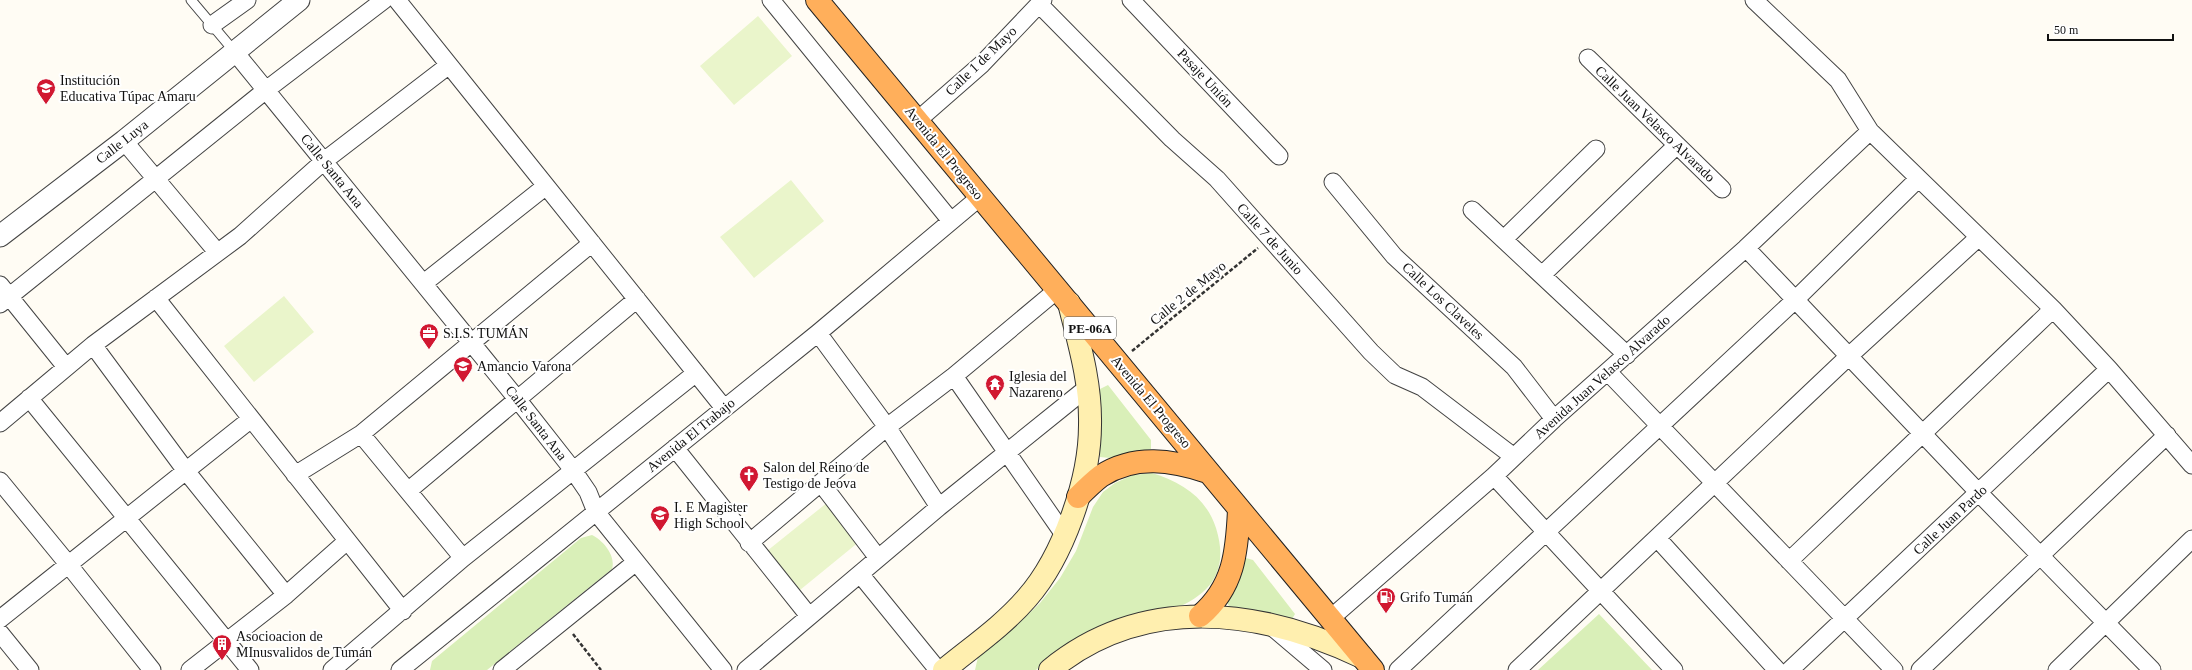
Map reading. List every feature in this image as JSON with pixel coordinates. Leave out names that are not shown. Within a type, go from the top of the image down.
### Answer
[{"type":"highway","name":"Avenida El Progreso","points":[[817,0],[1367,663]]},
{"type":"highway","points":[[1078,497],[1100,477],[1117,467],[1137,462],[1165,461],[1184,464],[1208,472]]},
{"type":"highway","points":[[1200,616],[1214,604],[1233,566],[1238,545],[1239,510]]},
{"type":"main road","points":[[946,669],[1011,615],[1027,598],[1047,570],[1065,536],[1078,497],[1088,454],[1090,425],[1088,386],[1082,354],[1063,296]]},
{"type":"main road","points":[[1050,670],[1092,642],[1125,629],[1164,620],[1200,616],[1228,617],[1267,624],[1327,640],[1367,663]]},
{"type":"street","points":[[212,26],[248,0]]},
{"type":"street","name":"Calle Luya","points":[[0,236],[124,141],[299,0]]},
{"type":"street","points":[[66,367],[3,295],[156,180],[266,90],[384,0]]},
{"type":"street","points":[[397,0],[724,408]]},
{"type":"street","points":[[771,0],[952,221]]},
{"type":"street","name":"Pasaje Unión","points":[[1131,0],[1279,156]]},
{"type":"street","points":[[1754,0],[1838,80],[1870,131],[2053,309],[2109,369],[2192,465]]},
{"type":"street","name":"Calle 1 de Mayo","points":[[918,120],[982,64],[1041,2]]},
{"type":"street","name":"Calle 7 de Junio","points":[[1041,2],[1172,139],[1217,179],[1371,352],[1396,376],[1422,387],[1514,457]]},
{"type":"street","name":"Calle Santa Ana","points":[[234,51],[518,400],[573,470],[588,492],[596,512],[723,670]]},
{"type":"street","name":"Calle Juan Velasco Alvarado","points":[[1588,58],[1722,189]]},
{"type":"street","points":[[0,423],[93,345],[216,252],[240,236],[324,162],[450,65]]},
{"type":"street","name":"Avenida Juan Velasco Alvarado","points":[[1331,618],[1494,476],[1554,419],[1746,248],[1870,131]]},
{"type":"street","points":[[124,141],[216,252]]},
{"type":"street","points":[[1542,275],[1677,145]]},
{"type":"street","points":[[1504,239],[1596,149]]},
{"type":"street","points":[[1398,670],[1796,299],[1918,179]]},
{"type":"street","name":"Calle Los Claveles","points":[[1334,182],[1394,256],[1514,368],[1554,419]]},
{"type":"street","points":[[424,284],[546,186]]},
{"type":"street","name":"Avenida El Trabajo","points":[[408,667],[596,512],[818,333],[980,197]]},
{"type":"street","points":[[1472,210],[1627,355]]},
{"type":"street","points":[[1517,670],[1849,356],[1979,237]]},
{"type":"street","points":[[295,475],[361,434],[592,244]]},
{"type":"street","points":[[1746,248],[1979,493],[2152,670]]},
{"type":"street","points":[[750,543],[887,428],[954,376],[1063,296]]},
{"type":"street","points":[[156,298],[346,541],[403,611]]},
{"type":"street","points":[[408,491],[637,299]]},
{"type":"street","points":[[1789,561],[2053,309]]},
{"type":"street","points":[[818,333],[887,428],[939,507]]},
{"type":"street","points":[[93,345],[186,471],[286,595]]},
{"type":"street","name":"Calle Juan Pardo","points":[[1790,670],[2109,369]]},
{"type":"street","points":[[1608,372],[1894,670]]},
{"type":"street","points":[[332,670],[464,558],[696,373]]},
{"type":"street","points":[[954,376],[1065,536]]},
{"type":"street","points":[[746,670],[939,507],[1088,386]]},
{"type":"street","points":[[29,398],[250,670]]},
{"type":"street","points":[[0,619],[251,419]]},
{"type":"street","points":[[361,434],[464,558]]},
{"type":"street","points":[[1920,670],[2167,436]]},
{"type":"street","points":[[675,448],[809,616]]},
{"type":"street","points":[[1494,476],[1547,531],[1601,592],[1674,670]]},
{"type":"street","points":[[0,481],[152,670]]},
{"type":"street","points":[[821,484],[878,558]]},
{"type":"street","points":[[1657,538],[1777,670]]},
{"type":"street","points":[[2057,670],[2192,539]]},
{"type":"street","points":[[190,670],[286,595],[346,541]]},
{"type":"street","points":[[502,670],[636,562]]},
{"type":"street","points":[[860,574],[946,669]]},
{"type":"street","points":[[1267,624],[1323,670]]},
{"type":"street","points":[[0,633],[30,670]]},
{"type":"lane","points":[[191,0],[234,51]]},
{"type":"path","name":"Calle 2 de Mayo","points":[[1118,363],[1270,239]]},
{"type":"path","points":[[563,621],[601,670]]},
{"type":"green space","points":[[758,16],[792,56],[734,105],[700,66]]},
{"type":"green space","points":[[791,180],[824,221],[754,278],[720,237]]},
{"type":"green space","points":[[284,296],[314,332],[254,382],[224,346]]},
{"type":"green space","points":[[1108,385],[1151,440],[1151,449],[1110,458],[1100,457],[1096,391]]},
{"type":"green space","points":[[1152,473],[1173,481],[1191,492],[1199,499],[1212,517],[1216,528],[1220,556],[1214,578],[1200,594],[1180,606],[1156,615],[1107,628],[1078,638],[1059,650],[1036,670],[975,670],[978,657],[1017,625],[1040,603],[1060,578],[1076,551],[1093,507],[1103,492],[1115,483],[1133,475]]},
{"type":"green space","points":[[828,502],[860,541],[800,590],[767,551]]},
{"type":"green space","points":[[592,535],[605,545],[611,554],[613,564],[612,569],[487,670],[430,670],[432,661],[581,538]]},
{"type":"green space","points":[[1246,558],[1253,560],[1295,614],[1291,621],[1230,608],[1226,601],[1239,580]]},
{"type":"green space","points":[[1599,614],[1652,670],[1538,670]]},
{"type":"place","name":"Institución Educativa Túpac Amaru","points":[[46,105]]},
{"type":"place","name":"S.I.S. TUMÁN","points":[[429,350]]},
{"type":"place","name":"Amancio Varona","points":[[463,383]]},
{"type":"place","name":"Iglesia del Nazareno","points":[[995,401]]},
{"type":"place","name":"Salon del Reino de Testigo de Jeova","points":[[749,492]]},
{"type":"place","name":"I. E Magister High School","points":[[660,532]]},
{"type":"place","name":"Grifo Tumán","points":[[1386,614]]},
{"type":"place","name":"Asocioacion de MInusvalidos de Tumán","points":[[222,661]]}]
